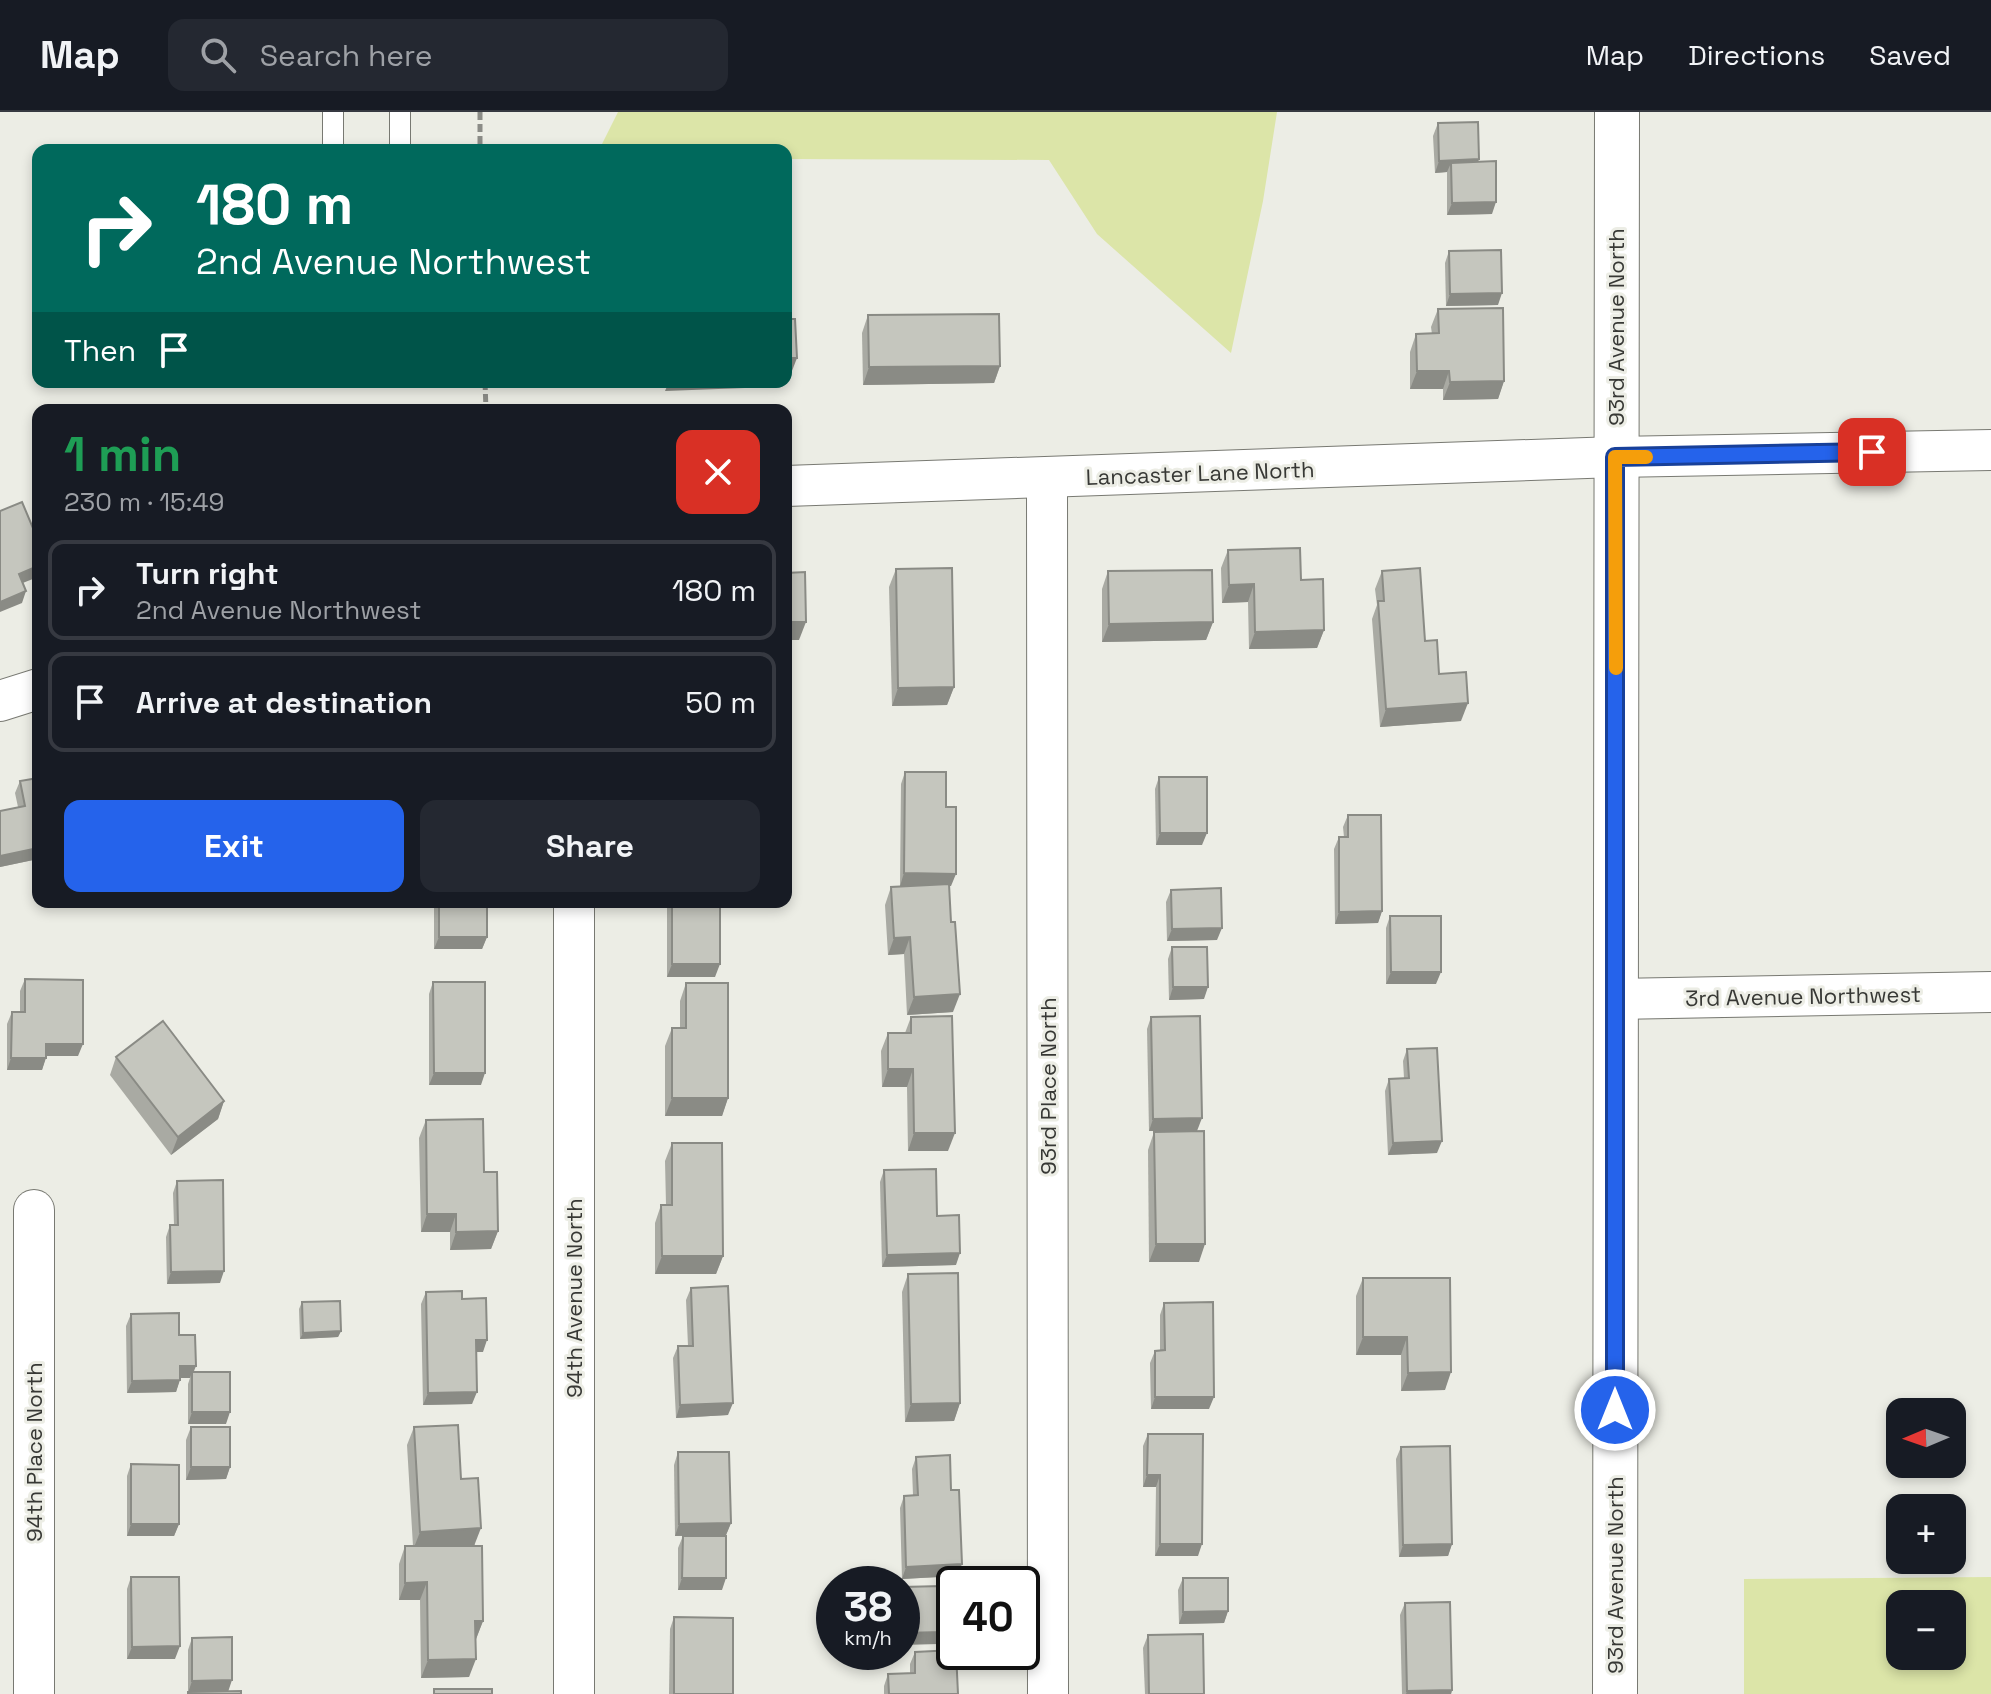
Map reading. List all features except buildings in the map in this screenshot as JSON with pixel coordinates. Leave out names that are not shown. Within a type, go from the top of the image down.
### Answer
[{"type":"street","name":"93rd Avenue North","points":[[1615,1694],[1617,112]]},
{"type":"street","name":"Lancaster Lane North","points":[[792,486],[1615,457],[1991,450]]},
{"type":"street","name":"93rd Place North","points":[[1047,478],[1048,1694]]},
{"type":"street","points":[[0,701],[32,691]]},
{"type":"street","name":"94th Avenue North","points":[[574,908],[574,1694]]},
{"type":"street","name":"3rd Avenue Northwest","points":[[1615,999],[1991,992]]},
{"type":"street","name":"94th Place North","points":[[34,1210],[17,1575],[34,1694]]},
{"type":"lane","points":[[333,112],[333,144]]},
{"type":"lane","points":[[400,112],[400,144]]},
{"type":"path","points":[[480,112],[480,144]]},
{"type":"green space","points":[[618,112],[1277,112],[1263,201],[1231,353],[1097,234],[1049,160],[792,159],[792,144],[602,144]]},
{"type":"green space","points":[[1991,1577],[1991,1694],[1744,1694],[1744,1579]]},
{"type":"slow traffic","points":[[1616,668],[1615,457],[1646,457]]},
{"type":"route","points":[[1615,1410],[1615,457],[1872,452]]}]
